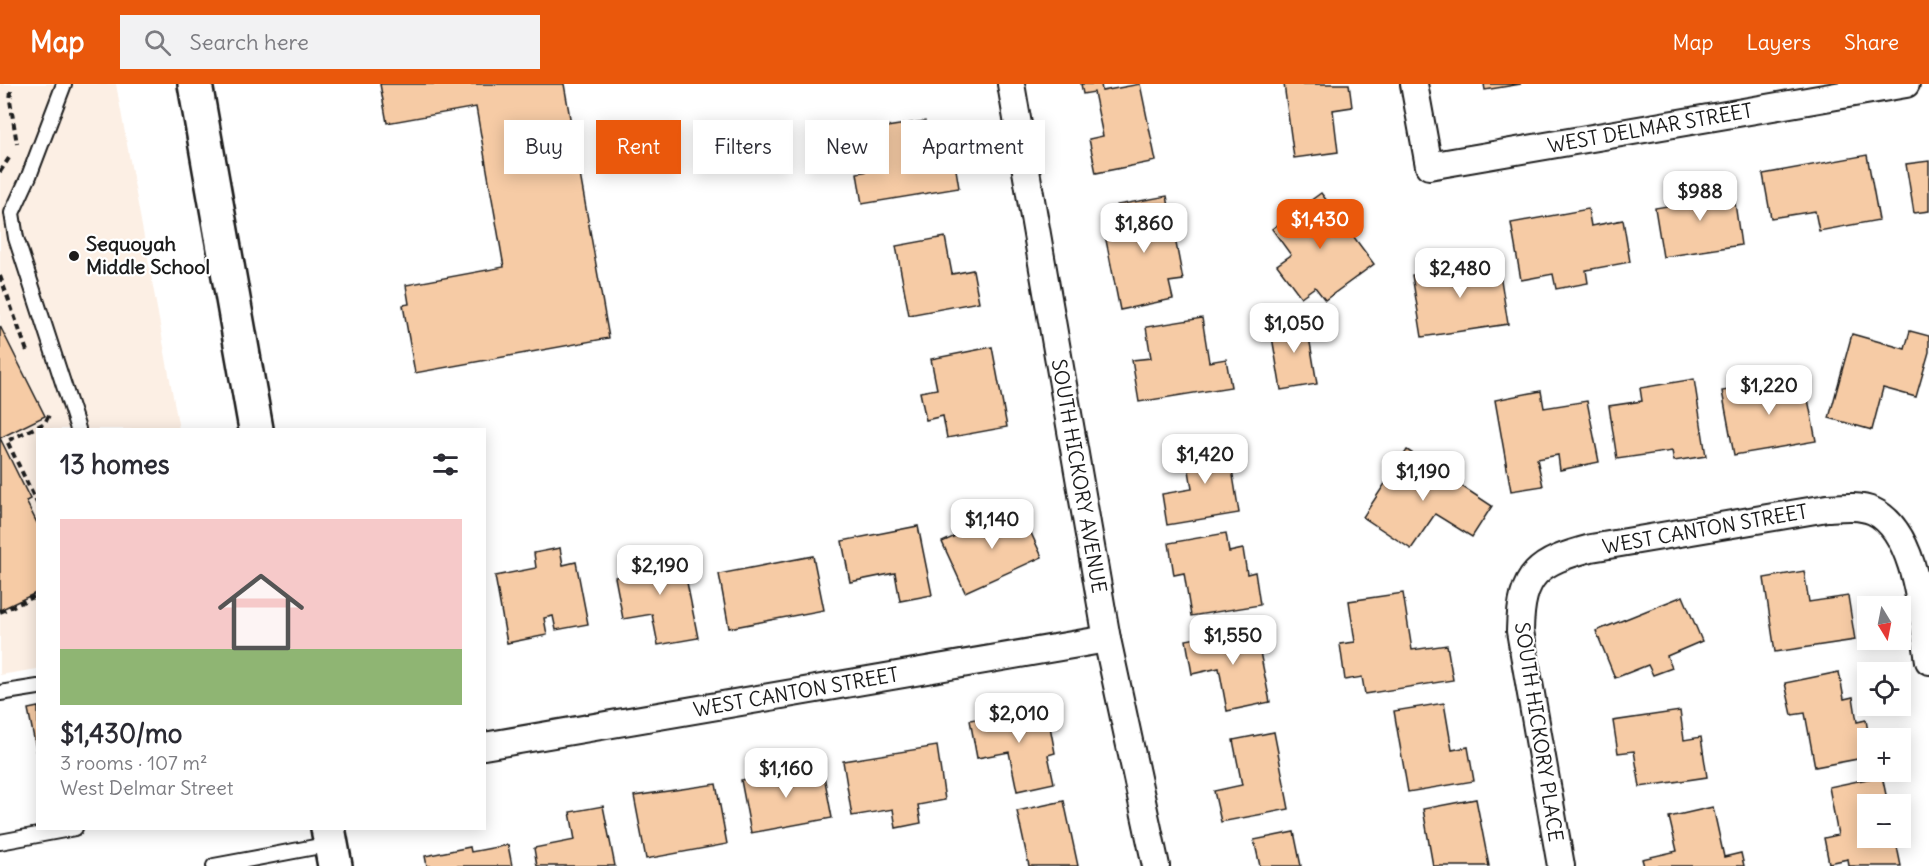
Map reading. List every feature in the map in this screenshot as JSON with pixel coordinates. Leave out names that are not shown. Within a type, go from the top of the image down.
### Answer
[{"type":"main road","points":[[195,84],[256,428]]},
{"type":"street","name":"SOUTH HICKORY AVENUE","points":[[1011,84],[1107,639],[1156,866]]},
{"type":"street","name":"WEST DELMAR STREET","points":[[1414,84],[1429,166],[1906,84]]},
{"type":"street","name":"WEST CANTON STREET","points":[[1540,568],[1558,557],[1591,548],[1827,507],[1857,507],[1873,511],[1892,525],[1905,549],[1914,573],[1929,661]]},
{"type":"street","name":"SOUTH HICKORY PLACE","points":[[1540,568],[1527,586],[1520,607],[1520,631],[1561,866]]},
{"type":"street","name":"WEST CANTON STREET","points":[[486,746],[1107,639]]},
{"type":"lane","points":[[64,84],[29,176],[12,213],[16,238],[78,428]]},
{"type":"lane","points":[[0,693],[36,687]]},
{"type":"lane","points":[[0,842],[64,830]]},
{"type":"lane","points":[[214,866],[331,846]]},
{"type":"path","points":[[0,172],[17,148],[10,100],[11,91]]},
{"type":"path","points":[[0,276],[31,362]]},
{"type":"path","points":[[36,501],[7,441],[45,423],[49,415],[45,405]]},
{"type":"path","points":[[0,612],[36,596]]},
{"type":"shaded area","name":"Sequoyah Middle School","points":[[0,84],[116,84],[179,428],[36,428],[36,669],[0,675]]},
{"type":"building","points":[[380,84],[564,84],[570,120],[504,120],[504,174],[580,174],[609,338],[415,373],[403,305],[409,304],[406,285],[504,267],[476,107],[387,123]]},
{"type":"building","points":[[1081,84],[1101,84],[1102,91],[1140,84],[1156,161],[1096,173],[1089,139],[1103,136],[1094,92],[1083,94]]},
{"type":"building","points":[[1284,84],[1349,84],[1352,107],[1333,110],[1338,152],[1294,158]]},
{"type":"building","points":[[1484,84],[1521,84],[1485,90]]},
{"type":"building","points":[[901,125],[901,174],[957,174],[959,188],[862,204],[857,174],[889,174],[889,127]]},
{"type":"building","points":[[1867,155],[1879,220],[1819,231],[1815,211],[1771,218],[1763,174]]},
{"type":"building","points":[[1929,161],[1929,211],[1914,213],[1906,164]]},
{"type":"building","points":[[1732,182],[1741,245],[1663,257],[1655,208],[1698,201],[1696,188]]},
{"type":"building","points":[[1321,193],[1374,264],[1325,300],[1315,287],[1301,297],[1277,265],[1291,255],[1272,229]]},
{"type":"building","points":[[1167,196],[1183,280],[1169,282],[1173,299],[1120,310],[1105,235],[1122,232],[1117,205]]},
{"type":"building","points":[[1588,209],[1591,226],[1623,220],[1630,262],[1586,270],[1588,283],[1556,289],[1553,274],[1521,280],[1511,223]]},
{"type":"building","points":[[945,237],[952,274],[973,270],[979,302],[909,315],[896,246]]},
{"type":"building","points":[[1498,261],[1508,324],[1422,337],[1412,275]]},
{"type":"building","points":[[1202,318],[1209,362],[1226,359],[1231,387],[1139,402],[1132,360],[1151,358],[1146,327]]},
{"type":"building","points":[[1306,319],[1317,384],[1281,390],[1270,325]]},
{"type":"building","points":[[0,326],[45,416],[0,438]]},
{"type":"building","points":[[1910,331],[1929,336],[1929,352],[1916,397],[1883,388],[1872,430],[1829,418],[1852,334],[1905,349]]},
{"type":"building","points":[[992,347],[1007,427],[947,438],[943,416],[926,420],[920,392],[937,389],[931,359]]},
{"type":"building","points":[[1804,378],[1816,441],[1734,455],[1722,391]]},
{"type":"building","points":[[1694,379],[1706,456],[1674,461],[1672,451],[1617,459],[1609,406],[1642,401],[1640,388]]},
{"type":"building","points":[[1541,391],[1544,408],[1587,401],[1599,462],[1560,470],[1558,455],[1537,459],[1543,486],[1511,491],[1495,400]]},
{"type":"building","points":[[0,438],[30,499],[26,501],[36,521],[36,593],[0,610]]},
{"type":"building","points":[[1227,438],[1239,513],[1167,525],[1162,494],[1192,489],[1185,445]]},
{"type":"building","points":[[1407,450],[1492,506],[1472,537],[1435,514],[1411,549],[1363,517]]},
{"type":"building","points":[[1019,507],[1042,557],[965,592],[942,542]]},
{"type":"building","points":[[918,526],[932,595],[900,601],[895,573],[850,582],[842,541]]},
{"type":"building","points":[[1226,533],[1229,552],[1243,549],[1247,574],[1255,572],[1260,605],[1191,616],[1184,573],[1174,575],[1169,543]]},
{"type":"building","points":[[680,547],[698,638],[658,645],[652,614],[623,619],[615,577],[643,572],[640,554]]},
{"type":"building","points":[[560,548],[563,565],[576,562],[588,624],[556,630],[553,616],[544,618],[547,635],[507,643],[495,576],[536,568],[534,553]]},
{"type":"building","points":[[813,556],[824,610],[729,628],[719,574]]},
{"type":"building","points":[[1804,571],[1809,602],[1848,596],[1855,640],[1775,652],[1764,578]]},
{"type":"building","points":[[1403,593],[1412,650],[1447,645],[1453,680],[1365,694],[1362,677],[1345,680],[1340,644],[1355,642],[1349,601]]},
{"type":"building","points":[[1683,596],[1702,641],[1667,656],[1672,668],[1653,675],[1648,665],[1615,678],[1596,631]]},
{"type":"building","points":[[1255,627],[1270,702],[1227,711],[1219,668],[1192,674],[1186,640]]},
{"type":"building","points":[[1839,672],[1844,699],[1853,697],[1857,722],[1866,720],[1867,728],[1857,728],[1857,759],[1815,767],[1805,713],[1792,715],[1785,683]]},
{"type":"building","points":[[1444,703],[1452,750],[1468,747],[1474,781],[1408,792],[1394,711]]},
{"type":"building","points":[[1046,705],[1055,753],[1048,755],[1054,783],[1017,791],[1009,752],[977,758],[970,720]]},
{"type":"building","points":[[36,707],[36,748],[28,709]]},
{"type":"building","points":[[1680,711],[1684,740],[1701,737],[1707,777],[1640,787],[1634,751],[1618,753],[1613,721]]},
{"type":"building","points":[[1274,732],[1289,809],[1221,822],[1214,791],[1242,785],[1233,740]]},
{"type":"building","points":[[937,746],[945,800],[918,805],[921,823],[896,828],[893,809],[852,816],[843,761]]},
{"type":"building","points":[[822,765],[832,818],[751,833],[741,780]]},
{"type":"building","points":[[1857,781],[1883,782],[1886,794],[1857,794],[1857,848],[1897,848],[1901,866],[1849,866],[1848,859],[1829,863],[1824,838],[1838,835],[1829,787]]},
{"type":"building","points":[[716,784],[727,844],[646,859],[634,796]]},
{"type":"building","points":[[1476,799],[1489,866],[1433,866],[1423,809]]},
{"type":"building","points":[[1064,801],[1078,866],[1029,866],[1017,811]]},
{"type":"building","points":[[603,806],[615,866],[537,866],[534,848],[575,840],[570,812]]},
{"type":"building","points":[[1713,807],[1724,857],[1741,853],[1744,866],[1644,866],[1642,859],[1677,851],[1669,817]]},
{"type":"building","points":[[1294,832],[1301,866],[1260,866],[1254,840]]},
{"type":"building","points":[[508,845],[512,866],[427,866],[425,856],[470,847],[471,852]]},
{"type":"place","name":"Sequoyah Middle School","points":[[74,256]]}]
